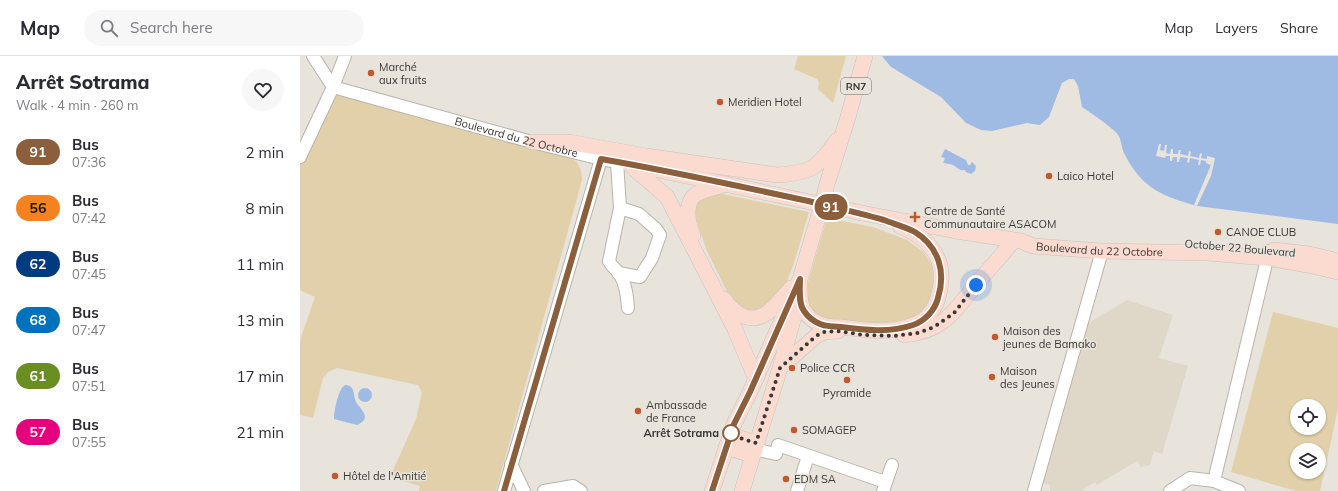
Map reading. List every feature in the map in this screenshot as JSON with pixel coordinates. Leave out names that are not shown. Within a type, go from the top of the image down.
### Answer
[{"type":"main road","name":"RN7","points":[[742,491],[780,368],[800,296],[800,279],[865,56]]},
{"type":"main road","points":[[532,142],[569,142],[646,156],[777,175],[797,174],[808,170],[820,162],[837,141],[846,122]]},
{"type":"main road","points":[[623,163],[667,197],[734,327],[755,377]]},
{"type":"main road","name":"Boulevard du 22 Octobre","points":[[623,163],[862,214],[1017,240],[1033,246],[1102,251],[1268,254],[1338,272]]},
{"type":"main road","points":[[726,184],[695,195],[689,204],[688,216],[691,230],[709,270],[729,306],[736,312],[751,319],[758,318],[772,309],[800,279]]},
{"type":"main road","points":[[800,296],[802,310],[810,319],[825,326],[865,330],[896,330],[914,325],[931,313],[938,299],[942,282],[941,268],[935,254],[927,242],[915,232],[899,225],[862,214]]},
{"type":"main road","name":"October 22 Boulevard","points":[[1017,240],[1033,238],[1209,243],[1268,254],[1309,254],[1338,261]]},
{"type":"main road","points":[[780,368],[808,342],[824,332],[837,331],[864,335],[893,336],[918,333],[934,327],[954,313],[1017,240]]},
{"type":"main road","points":[[712,491],[734,424],[750,392],[755,377],[800,279]]},
{"type":"main road","points":[[728,441],[754,449]]},
{"type":"street","points":[[313,56],[333,87]]},
{"type":"street","points":[[300,157],[333,87],[345,56]]},
{"type":"street","name":"Boulevard du 22 Octobre","points":[[333,87],[532,142],[623,163]]},
{"type":"street","points":[[504,491],[601,159]]},
{"type":"street","points":[[623,163],[620,208],[609,261],[625,286],[628,308]]},
{"type":"street","points":[[618,273],[640,278],[652,258],[660,235],[656,229],[639,214],[620,208]]},
{"type":"street","points":[[1034,491],[1102,251]]},
{"type":"street","points":[[1214,481],[1268,254]]},
{"type":"street","points":[[754,449],[776,454],[778,445],[884,486],[892,465]]},
{"type":"street","points":[[797,491],[808,456]]},
{"type":"street","points":[[511,464],[524,491]]},
{"type":"street","points":[[1170,491],[1190,478],[1214,481],[1239,491]]},
{"type":"street","points":[[544,491],[577,489]]},
{"type":"shaded area","points":[[798,56],[846,56],[833,103],[818,89],[819,83],[817,79],[794,69]]},
{"type":"shaded area","points":[[330,91],[574,159],[578,164],[582,174],[582,180],[496,491],[419,491],[420,486],[390,477],[416,419],[422,392],[418,385],[337,368],[328,372],[323,378],[313,418],[300,415],[300,340],[315,297],[300,290],[300,159]]},
{"type":"shaded area","points":[[713,192],[809,212],[794,263],[784,289],[760,312],[749,315],[732,302],[707,251],[697,222],[695,207],[700,199]]},
{"type":"shaded area","points":[[827,218],[873,227],[907,240],[923,252],[932,265],[935,287],[928,309],[911,322],[865,326],[827,320],[811,309],[807,299],[806,289]]},
{"type":"shaded area","points":[[1127,300],[1173,315],[1159,358],[1188,366],[1162,454],[1154,451],[1150,465],[1141,467],[1137,461],[1097,485],[1095,482],[1081,491],[1050,491],[1050,485],[1040,482],[1087,324]]},
{"type":"shaded area","points":[[1273,312],[1338,328],[1338,409],[1326,464],[1326,443],[1290,443],[1290,479],[1323,479],[1320,491],[1296,491],[1231,472]]},
{"type":"water","points":[[882,56],[1338,56],[1338,224],[1197,206],[1163,194],[1146,183],[1138,175],[1124,153],[1120,139],[1116,132],[1082,107],[1078,86],[1074,79],[1069,79],[1062,83],[1049,117],[1040,125],[1027,123],[992,131],[981,130],[966,123],[941,97],[891,67]]},
{"type":"water","points":[[945,149],[966,160],[968,165],[972,162],[976,166],[975,171],[971,174],[965,170],[960,170],[953,165],[943,163],[945,158],[941,157]]},
{"type":"water","points":[[345,385],[352,388],[356,402],[363,411],[365,417],[362,422],[357,425],[334,419],[338,395]]},
{"type":"water","points":[[362,388],[368,388],[372,392],[372,398],[368,402],[362,402],[358,398],[358,392]]},
{"type":"pier","points":[[1159,144],[1161,144],[1160,150],[1164,151],[1165,145],[1167,145],[1166,153],[1170,154],[1171,149],[1173,149],[1173,154],[1178,154],[1179,150],[1181,150],[1180,154],[1188,156],[1189,151],[1191,152],[1190,156],[1199,158],[1200,153],[1202,154],[1201,158],[1207,159],[1207,156],[1215,158],[1211,176],[1197,206],[1194,205],[1211,165],[1206,163],[1206,161],[1201,160],[1200,165],[1198,165],[1199,160],[1190,158],[1189,163],[1187,162],[1188,158],[1180,157],[1179,162],[1177,162],[1177,157],[1173,157],[1172,161],[1170,161],[1170,156],[1166,156],[1165,158],[1156,156]]},
{"type":"bus line","name":"91","points":[[504,491],[601,159],[667,171],[778,195],[862,214],[899,225],[915,232],[927,242],[935,254],[941,268],[942,282],[938,299],[931,313],[914,325],[896,330],[865,330],[825,326],[810,319],[802,310],[800,279],[755,377],[750,392],[734,424],[712,491]]},
{"type":"place","name":"Marché aux fruits","points":[[371,73]]},
{"type":"place","name":"Meridien Hotel","points":[[720,102]]},
{"type":"place","name":"Laico Hotel","points":[[1049,176]]},
{"type":"place","name":"Centre de Santé Communautaire ASACOM","points":[[915,217]]},
{"type":"place","name":"CANOE CLUB","points":[[1218,232]]},
{"type":"place","name":"Maison des jeunes de Bamako","points":[[995,337]]},
{"type":"place","name":"Police CCR","points":[[792,368]]},
{"type":"place","name":"Maison des Jeunes","points":[[992,377]]},
{"type":"place","name":"Pyramide","points":[[847,380]]},
{"type":"place","name":"Ambassade de France","points":[[638,411]]},
{"type":"place","name":"SOMAGEP","points":[[794,430]]},
{"type":"place","name":"Arrêt Sotrama","points":[[731,433]]},
{"type":"place","name":"Hôtel de l'Amitié","points":[[335,476]]},
{"type":"place","name":"EDM SA","points":[[786,479]]},
{"type":"route","points":[[731,433],[730,435],[756,443],[780,368],[816,336],[824,332],[837,331],[864,335],[893,336],[918,333],[934,327],[954,313],[976,285]]}]
